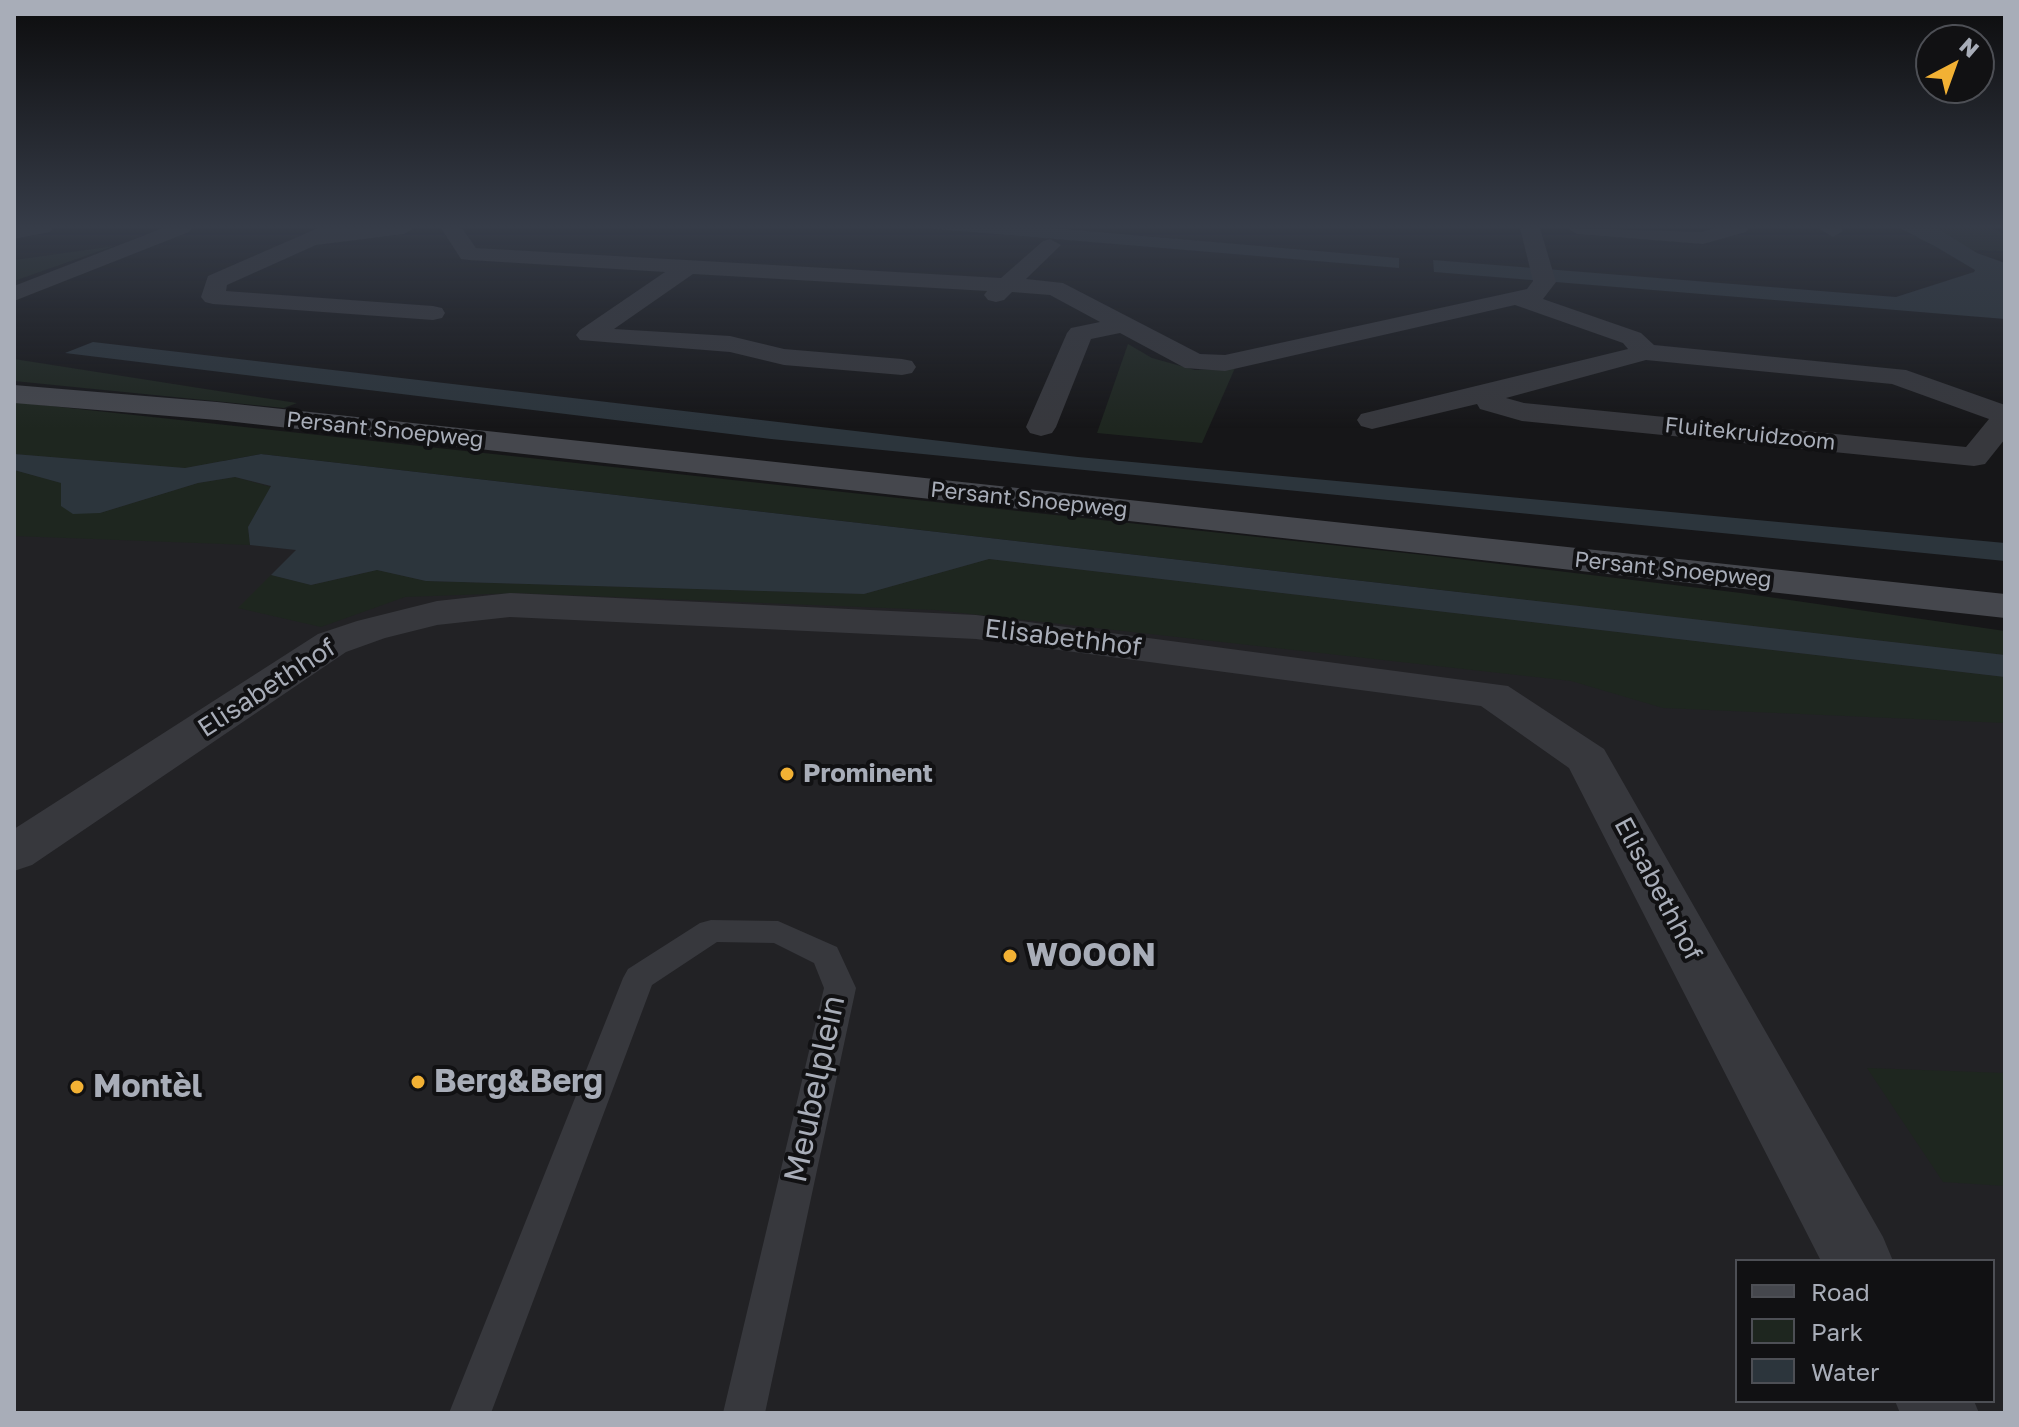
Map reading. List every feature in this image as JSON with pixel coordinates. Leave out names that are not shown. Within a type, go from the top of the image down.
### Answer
[{"type":"main road","name":"Persant Snoepweg","points":[[14,391],[2005,606]]},
{"type":"street","points":[[213,295],[213,297],[433,313]]},
{"type":"street","points":[[648,295],[589,335],[730,344],[784,357],[902,367]]},
{"type":"street","points":[[798,295],[966,305],[995,295]]},
{"type":"street","points":[[1067,295],[1195,362],[1225,363],[1532,295]]},
{"type":"street","name":"Fluitekruidzoom","points":[[1517,298],[1632,338],[1646,352]]},
{"type":"street","points":[[1041,427],[1080,333],[1121,325]]},
{"type":"street","name":"Fluitekruidzoom","points":[[1372,420],[1646,352],[1896,376],[2005,417],[1974,457],[1522,412],[1490,403],[1493,392]]},
{"type":"street","name":"Elisabethhof","points":[[14,853],[332,643],[371,629],[437,613],[510,605],[976,627],[1493,695],[1588,759],[1857,1259]]},
{"type":"lane","name":"Meubelplein","points":[[470,1413],[639,978],[711,931],[778,932],[826,955],[840,988],[744,1413]]},
{"type":"shaded area","name":"WOOON","points":[[14,439],[2005,650],[2005,1413],[14,1413]]},
{"type":"green space","points":[[1128,344],[1152,358],[1195,370],[1235,368],[1202,443],[1097,433]]},
{"type":"green space","points":[[14,359],[297,403],[284,408],[14,381]]},
{"type":"green space","points":[[14,402],[1433,556],[1741,593],[2005,631],[2005,655],[261,454],[185,468],[14,454]]},
{"type":"green space","points":[[14,470],[62,483],[100,513],[198,483],[235,477],[271,487],[248,527],[250,545],[14,536]]},
{"type":"green space","points":[[989,559],[2005,677],[2005,723],[1663,708],[1571,681],[935,610],[516,593],[405,597],[321,627],[238,608],[271,575],[311,585],[377,570],[426,581],[864,594]]},
{"type":"green space","points":[[1867,1068],[2005,1073],[2005,1186],[1943,1182]]},
{"type":"water","points":[[1708,295],[1866,295],[1896,297],[2005,295],[2005,319]]},
{"type":"water","points":[[93,342],[1078,457],[2005,543],[2005,561],[771,439],[65,353]]},
{"type":"water","points":[[14,454],[185,468],[261,454],[2005,655],[2005,677],[989,559],[864,594],[426,581],[377,570],[311,585],[271,575],[296,550],[250,545],[248,527],[271,486],[235,477],[198,483],[100,513],[73,514],[61,506],[61,483],[14,470]]},
{"type":"place","name":"Prominent","points":[[787,774]]},
{"type":"place","name":"WOOON","points":[[1010,956]]},
{"type":"place","name":"Berg&Berg","points":[[418,1082]]},
{"type":"place","name":"Montèl","points":[[77,1087]]}]
